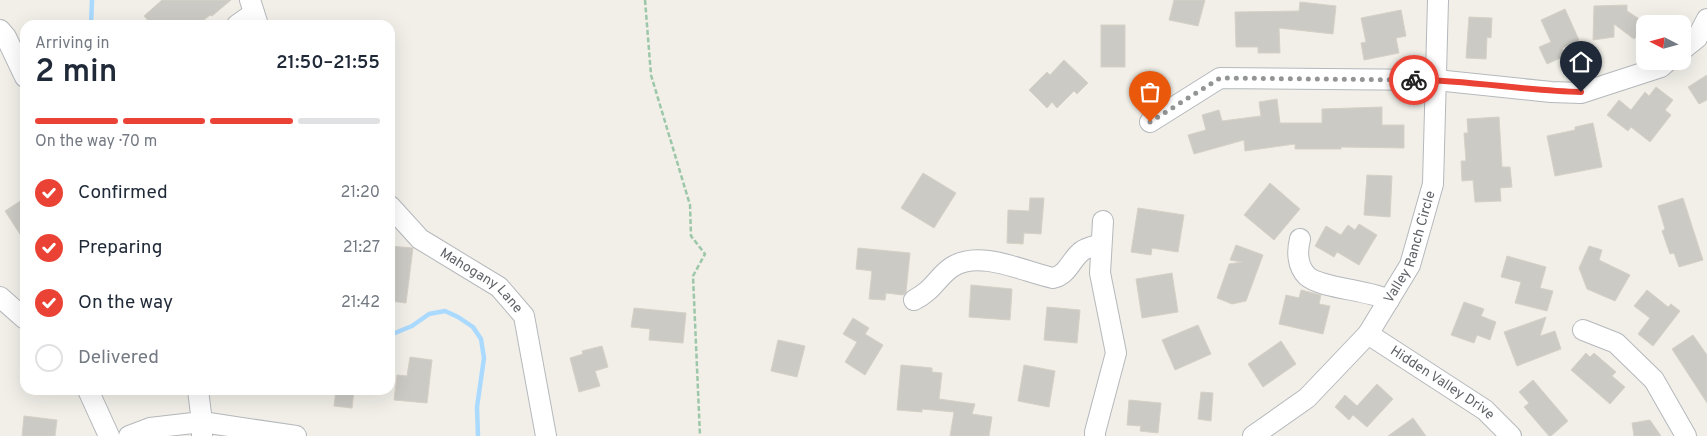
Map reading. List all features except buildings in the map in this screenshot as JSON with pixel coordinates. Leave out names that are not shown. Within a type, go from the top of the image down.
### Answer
[{"type":"street","name":"Valley Ranch Circle","points":[[1253,436],[1307,398],[1368,334],[1410,265],[1433,184],[1438,0]]},
{"type":"street","points":[[1691,43],[1697,38],[1707,19]]},
{"type":"street","points":[[0,30],[6,37],[20,66]]},
{"type":"street","points":[[1150,122],[1220,78],[1436,80],[1550,92],[1581,92],[1651,70]]},
{"type":"street","name":"Mahogany Lane","points":[[397,221],[420,239],[499,287],[524,316],[546,436]]},
{"type":"street","points":[[1095,436],[1116,353],[1100,273],[1103,221]]},
{"type":"street","points":[[1300,239],[1298,247],[1299,258],[1302,270],[1308,277],[1342,288],[1377,294],[1389,300]]},
{"type":"street","points":[[914,300],[926,294],[949,269],[958,263],[987,260],[1053,278],[1060,276],[1082,250],[1101,244]]},
{"type":"street","points":[[0,297],[20,315]]},
{"type":"street","points":[[1584,330],[1616,343],[1654,380],[1686,436]]},
{"type":"street","name":"Hidden Valley Drive","points":[[1368,334],[1485,410],[1511,436]]},
{"type":"street","points":[[90,395],[109,436]]},
{"type":"street","points":[[199,395],[202,429]]},
{"type":"street","points":[[129,436],[150,428],[202,429],[296,436]]},
{"type":"path","points":[[645,0],[651,75],[690,205],[691,236],[705,254],[693,276],[700,436]]},
{"type":"waterway","points":[[91,20],[92,0]]},
{"type":"waterway","points":[[395,333],[412,326],[429,314],[445,311],[473,327],[481,339],[484,358],[477,407],[478,436]]},
{"type":"way so far","points":[[1150,122],[1220,78],[1414,80]]},
{"type":"route","points":[[1414,80],[1436,80],[1550,92],[1581,92]]}]
